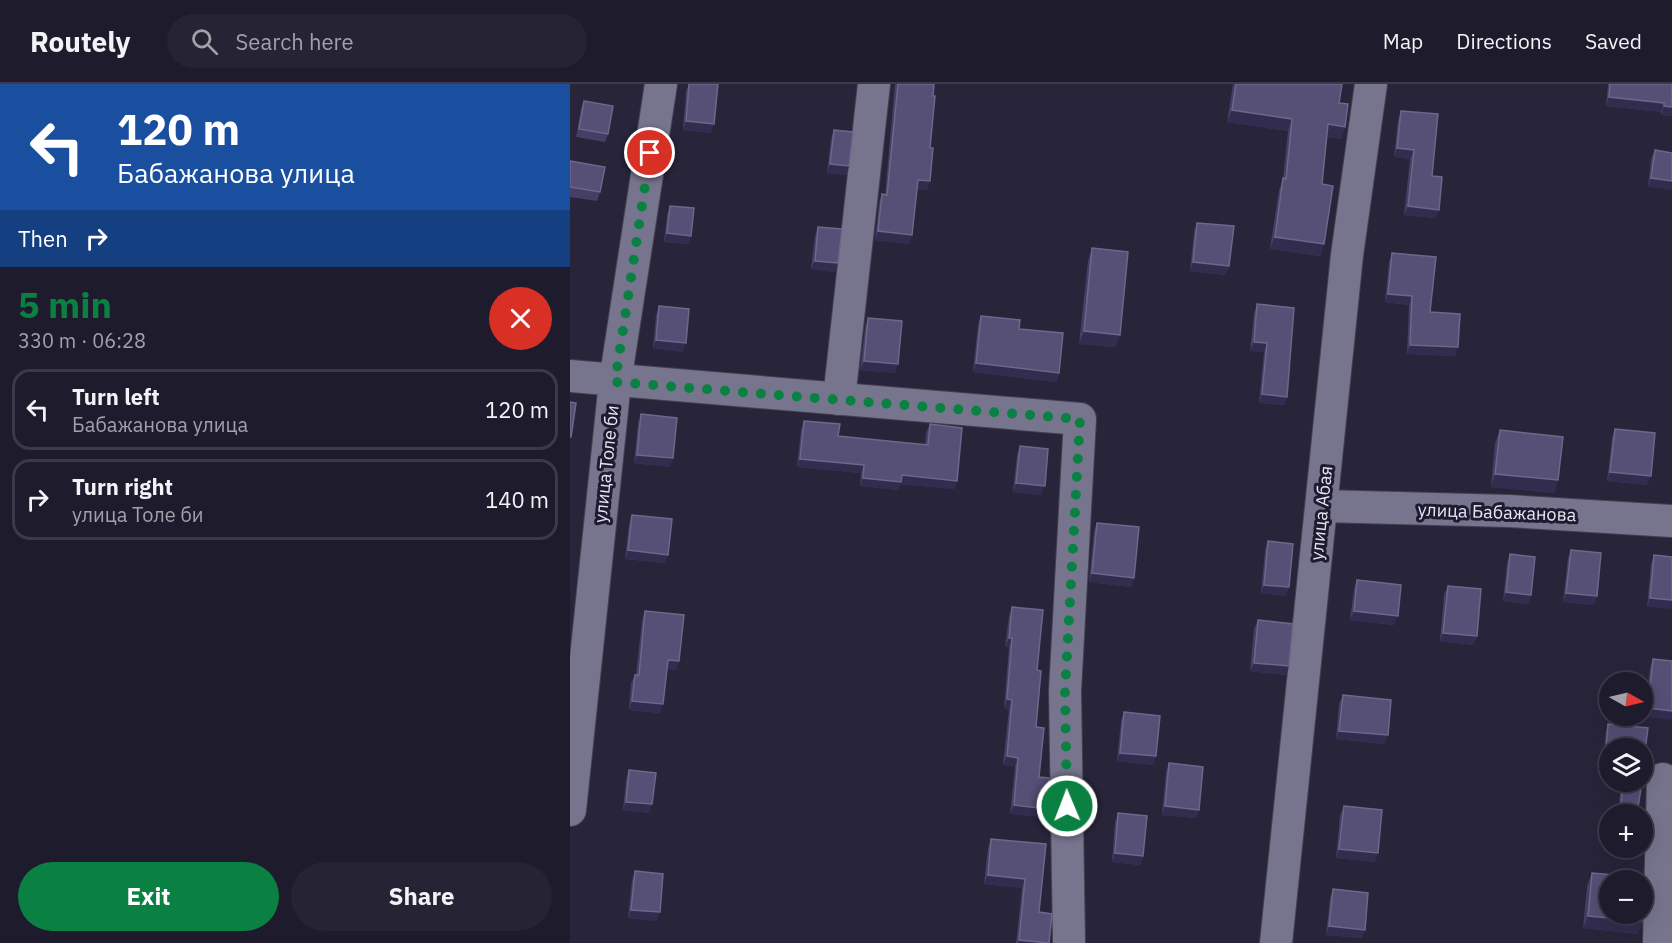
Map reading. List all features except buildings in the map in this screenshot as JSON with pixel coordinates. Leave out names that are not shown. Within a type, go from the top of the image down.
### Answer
[{"type":"street","name":"улица Толе би","points":[[570,810],[615,382],[661,84]]},
{"type":"street","points":[[839,399],[874,84]]},
{"type":"street","name":"улица Абая","points":[[1276,943],[1347,255],[1371,84]]},
{"type":"street","points":[[570,376],[615,382],[1080,419],[1065,691],[1069,943]]},
{"type":"street","name":"улица Бабажанова","points":[[1322,506],[1509,511],[1672,522]]},
{"type":"street","points":[[1659,943],[1663,779]]},
{"type":"route","points":[[650,153],[615,382],[1080,419],[1065,691],[1067,806]]}]
